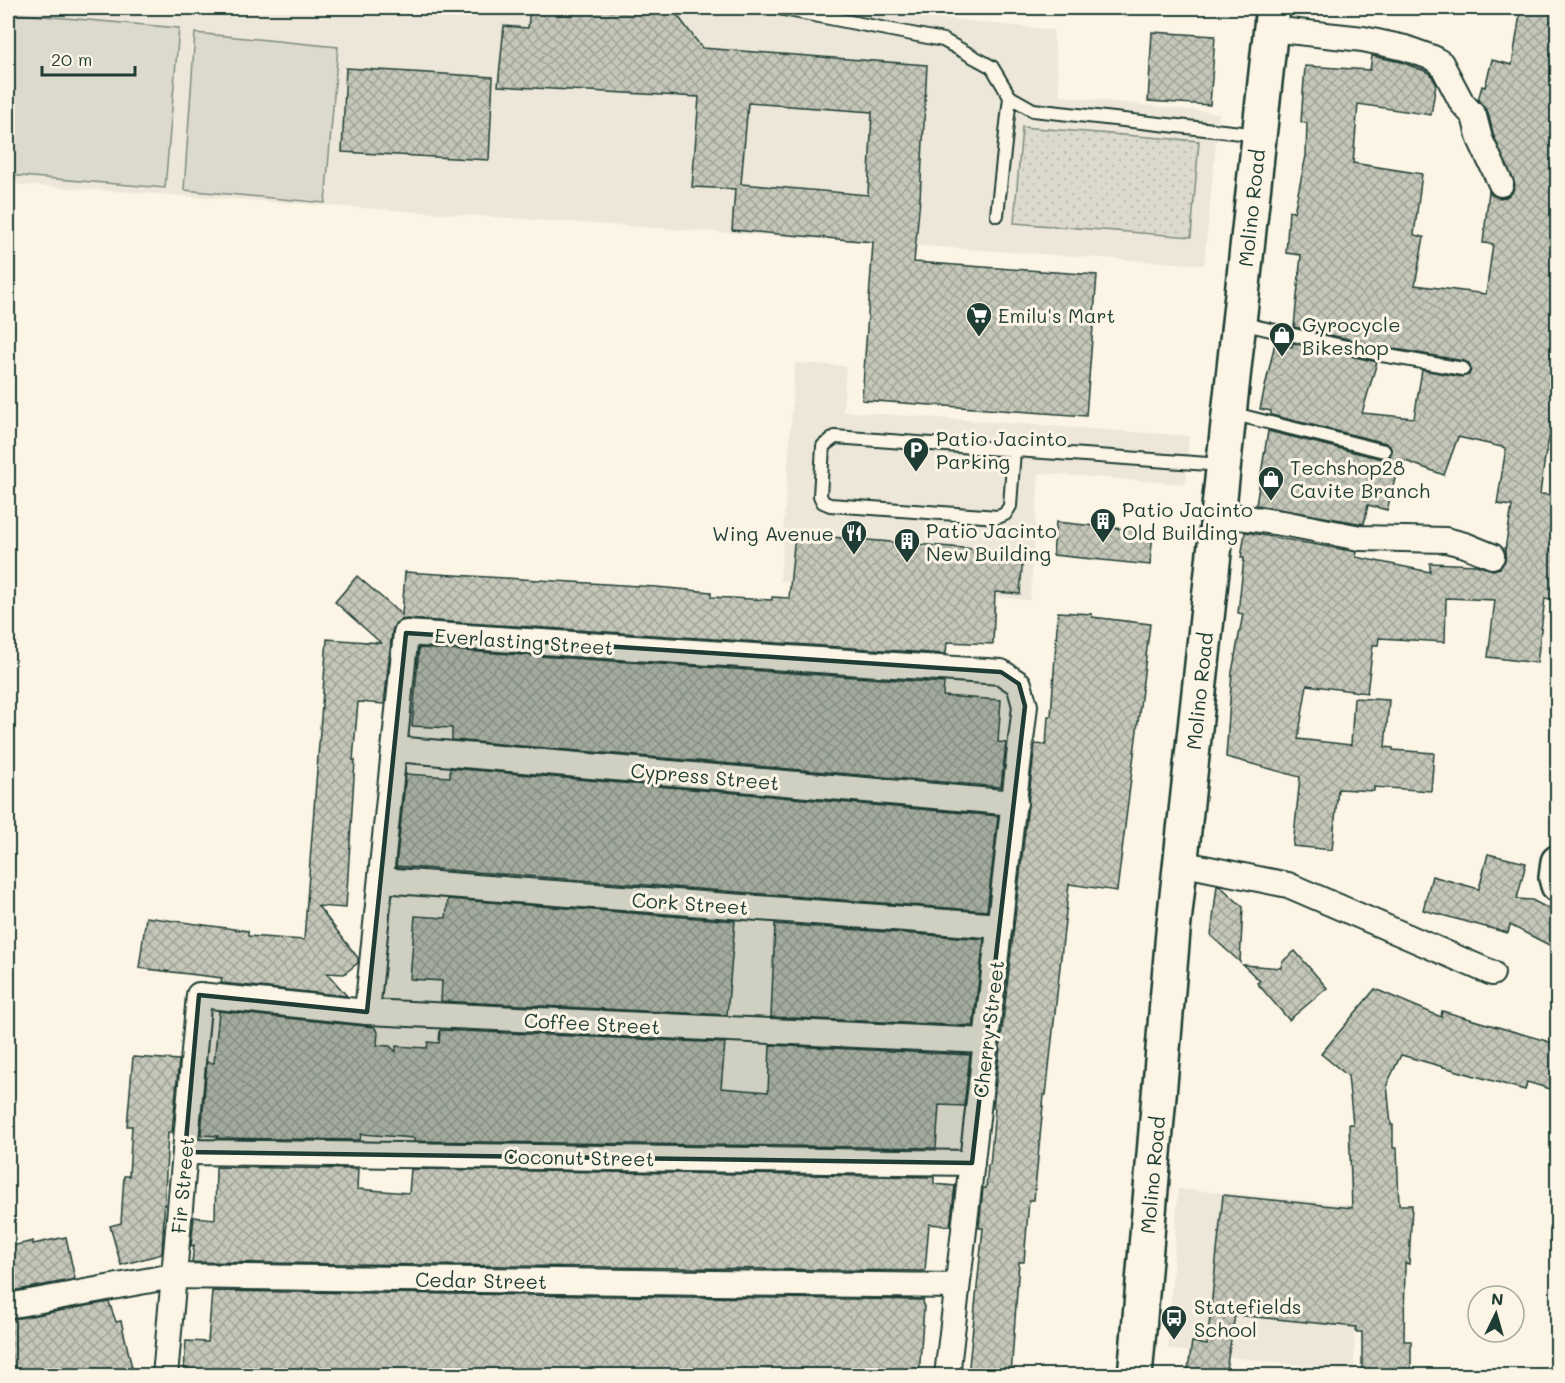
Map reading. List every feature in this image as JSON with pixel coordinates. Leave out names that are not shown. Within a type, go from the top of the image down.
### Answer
[{"type":"main road","name":"Molino Road","points":[[1135,1376],[1180,862],[1272,18]]},
{"type":"main road","points":[[1557,862],[1557,885]]},
{"type":"street","points":[[1272,18],[1405,48],[1441,63],[1462,103],[1474,116],[1480,139],[1501,184]]},
{"type":"street","points":[[1218,514],[1288,524],[1360,538],[1446,540],[1492,556]]},
{"type":"street","name":"Everlasting Street","points":[[367,1012],[406,633],[1001,672],[1019,684]]},
{"type":"street","name":"Cherry Street","points":[[947,1376],[1015,803],[1025,706],[1019,684]]},
{"type":"street","name":"Cypress Street","points":[[394,749],[1015,803]]},
{"type":"street","points":[[1180,862],[1288,885],[1492,973]]},
{"type":"street","name":"Cork Street","points":[[381,880],[1000,926]]},
{"type":"street","name":"Coffee Street","points":[[199,995],[367,1012],[986,1041]]},
{"type":"street","name":"Fir Street","points":[[165,1376],[199,995]]},
{"type":"street","name":"Coconut Street","points":[[185,1152],[972,1163]]},
{"type":"street","name":"Cedar Street","points":[[8,1306],[173,1276],[957,1286]]},
{"type":"lane","points":[[778,8],[943,40],[992,67],[1010,98],[1034,110],[1259,135]]},
{"type":"lane","points":[[997,215],[1010,98]]},
{"type":"lane","points":[[1239,323],[1382,356],[1463,369]]},
{"type":"lane","points":[[1229,413],[1384,451]]},
{"type":"lane","points":[[1014,450],[1010,506],[1005,514],[998,517],[830,505],[823,502],[820,496],[823,446],[835,437],[1223,465]]},
{"type":"highlighted area","points":[[406,633],[1001,672],[1019,684],[1025,706],[972,1163],[185,1152],[199,995],[367,1012]]},
{"type":"shaded area","points":[[8,8],[846,8],[1053,30],[1060,96],[1219,113],[1204,265],[8,184]]},
{"type":"shaded area","points":[[8,13],[179,28],[165,188],[8,175]]},
{"type":"shaded area","points":[[195,33],[338,47],[325,203],[184,190]]},
{"type":"shaded area","points":[[1022,127],[1199,141],[1191,237],[1014,223]]},
{"type":"shaded area","points":[[795,363],[846,366],[843,411],[1189,436],[1186,484],[1039,473],[1030,600],[780,581]]},
{"type":"shaded area","points":[[1178,1189],[1356,1205],[1354,1372],[1168,1349]]},
{"type":"building","points":[[530,8],[672,8],[702,48],[927,65],[920,199],[914,262],[1097,275],[1086,416],[862,400],[873,242],[732,230],[735,189],[692,187],[699,97],[498,86],[504,26],[528,28]],"holes":[[[748,103],[872,112],[868,195],[741,184]]]},
{"type":"building","points":[[1521,8],[1557,8],[1557,189],[1552,243],[1557,243],[1557,402],[1545,457],[1540,494],[1557,495],[1557,600],[1545,598],[1537,663],[1488,657],[1495,600],[1446,598],[1445,642],[1379,638],[1378,645],[1373,645],[1367,693],[1307,685],[1298,739],[1351,745],[1354,698],[1389,700],[1385,747],[1393,748],[1393,750],[1434,753],[1431,791],[1374,787],[1374,791],[1338,789],[1332,850],[1293,846],[1300,777],[1226,757],[1232,672],[1243,614],[1238,613],[1245,532],[1357,552],[1356,557],[1430,572],[1430,563],[1476,565],[1493,570],[1500,568],[1505,561],[1512,506],[1497,504],[1506,448],[1458,437],[1444,475],[1400,459],[1387,510],[1368,505],[1364,524],[1256,505],[1268,431],[1382,459],[1389,457],[1392,452],[1386,443],[1271,415],[1271,411],[1260,409],[1275,343],[1292,347],[1293,343],[1377,362],[1362,413],[1414,418],[1422,370],[1462,377],[1469,375],[1471,370],[1469,363],[1464,361],[1384,347],[1294,327],[1301,255],[1286,253],[1289,211],[1294,212],[1306,156],[1307,123],[1301,122],[1305,66],[1370,70],[1372,56],[1401,62],[1430,73],[1436,84],[1431,115],[1358,104],[1353,163],[1422,174],[1414,235],[1424,237],[1415,285],[1486,294],[1493,244],[1483,243],[1489,191],[1499,198],[1506,197],[1512,193],[1515,185],[1493,134],[1488,112],[1478,100],[1482,86],[1485,87],[1492,60],[1512,65]]},
{"type":"building","points":[[1152,32],[1215,36],[1210,105],[1148,101]]},
{"type":"building","points":[[346,68],[493,77],[489,160],[342,152]]},
{"type":"building","name":"Patio Jacinto Old Building","points":[[1056,522],[1153,532],[1150,565],[1053,555]]},
{"type":"building","points":[[795,534],[1023,553],[1020,594],[995,592],[993,644],[947,642],[946,654],[400,620],[395,624],[392,632],[384,704],[358,702],[346,908],[318,906],[358,958],[358,963],[344,974],[327,973],[347,996],[221,983],[222,978],[139,968],[146,917],[248,931],[248,936],[304,940],[327,639],[381,643],[335,602],[357,576],[402,615],[405,572],[656,587],[711,592],[711,597],[772,600],[772,597],[789,598]]},
{"type":"building","points":[[1058,612],[1092,614],[1092,617],[1150,624],[1117,891],[1069,884],[1034,1200],[1029,1200],[1024,1262],[1019,1262],[1011,1376],[968,1376],[983,1228],[979,1228],[983,1188],[986,1188],[988,1165],[990,1165],[995,1108],[993,1108],[1035,744],[1046,745],[1048,716],[1051,716]]},
{"type":"building","points":[[419,648],[944,683],[943,696],[1001,700],[998,742],[1006,743],[1001,787],[452,740],[452,728],[412,726]]},
{"type":"building","points":[[450,768],[998,816],[987,911],[396,866],[406,774],[450,777]]},
{"type":"building","points":[[1488,854],[1526,863],[1517,899],[1532,900],[1557,913],[1557,949],[1510,925],[1508,933],[1423,910],[1432,876],[1479,889]]},
{"type":"building","points":[[1217,885],[1243,907],[1240,962],[1211,936]]},
{"type":"building","points":[[448,899],[735,921],[727,1015],[441,1001],[442,981],[410,979],[415,916],[446,918]]},
{"type":"building","points":[[775,924],[984,939],[973,1026],[771,1017]]},
{"type":"building","points":[[1295,951],[1327,988],[1289,1020],[1257,983],[1260,981],[1243,965],[1281,968],[1282,962]]},
{"type":"building","points":[[1375,989],[1441,1017],[1442,1011],[1557,1044],[1557,1091],[1527,1082],[1525,1090],[1401,1055],[1387,1084],[1391,1125],[1393,1125],[1393,1148],[1397,1148],[1399,1205],[1412,1205],[1409,1264],[1405,1263],[1404,1341],[1411,1341],[1411,1376],[1362,1376],[1362,1332],[1356,1332],[1356,1327],[1235,1315],[1225,1376],[1187,1376],[1192,1342],[1207,1345],[1223,1195],[1352,1208],[1349,1124],[1353,1124],[1348,1076],[1321,1054]]},
{"type":"building","points":[[219,1011],[374,1027],[378,1032],[377,1045],[390,1046],[396,1052],[396,1046],[427,1048],[428,1042],[439,1043],[440,1030],[725,1043],[721,1088],[768,1092],[770,1045],[970,1055],[964,1106],[939,1105],[936,1148],[414,1141],[414,1138],[361,1134],[360,1140],[217,1138],[218,1136],[201,1135],[207,1062],[214,1063]]},
{"type":"building","points":[[133,1057],[179,1060],[172,1132],[168,1132],[162,1254],[121,1265],[110,1226],[121,1223],[124,1176],[129,1176],[132,1126],[127,1126]]},
{"type":"building","points":[[216,1167],[358,1169],[357,1189],[409,1193],[411,1169],[934,1177],[934,1184],[955,1186],[950,1226],[929,1224],[925,1271],[192,1262],[194,1217],[215,1219]]},
{"type":"building","points":[[66,1237],[75,1279],[13,1291],[8,1267],[8,1247]]},
{"type":"building","points":[[212,1291],[923,1300],[924,1307],[919,1376],[239,1376],[184,1371],[186,1341],[208,1342]]},
{"type":"building","points":[[109,1302],[116,1322],[121,1321],[134,1376],[8,1376],[8,1320]]},
{"type":"place","name":"Emilu's Mart","points":[[979,338]]},
{"type":"place","name":"Gyrocycle Bikeshop","points":[[1282,358]]},
{"type":"place","name":"Patio Jacinto Parking","points":[[916,473]]},
{"type":"place","name":"Techshop28 Cavite Branch","points":[[1271,502]]},
{"type":"place","name":"Patio Jacinto Old Building","points":[[1103,544]]},
{"type":"place","name":"Wing Avenue","points":[[854,556]]},
{"type":"place","name":"Patio Jacinto New Building","points":[[907,564]]},
{"type":"place","name":"Statefields School","points":[[1174,1341]]}]
